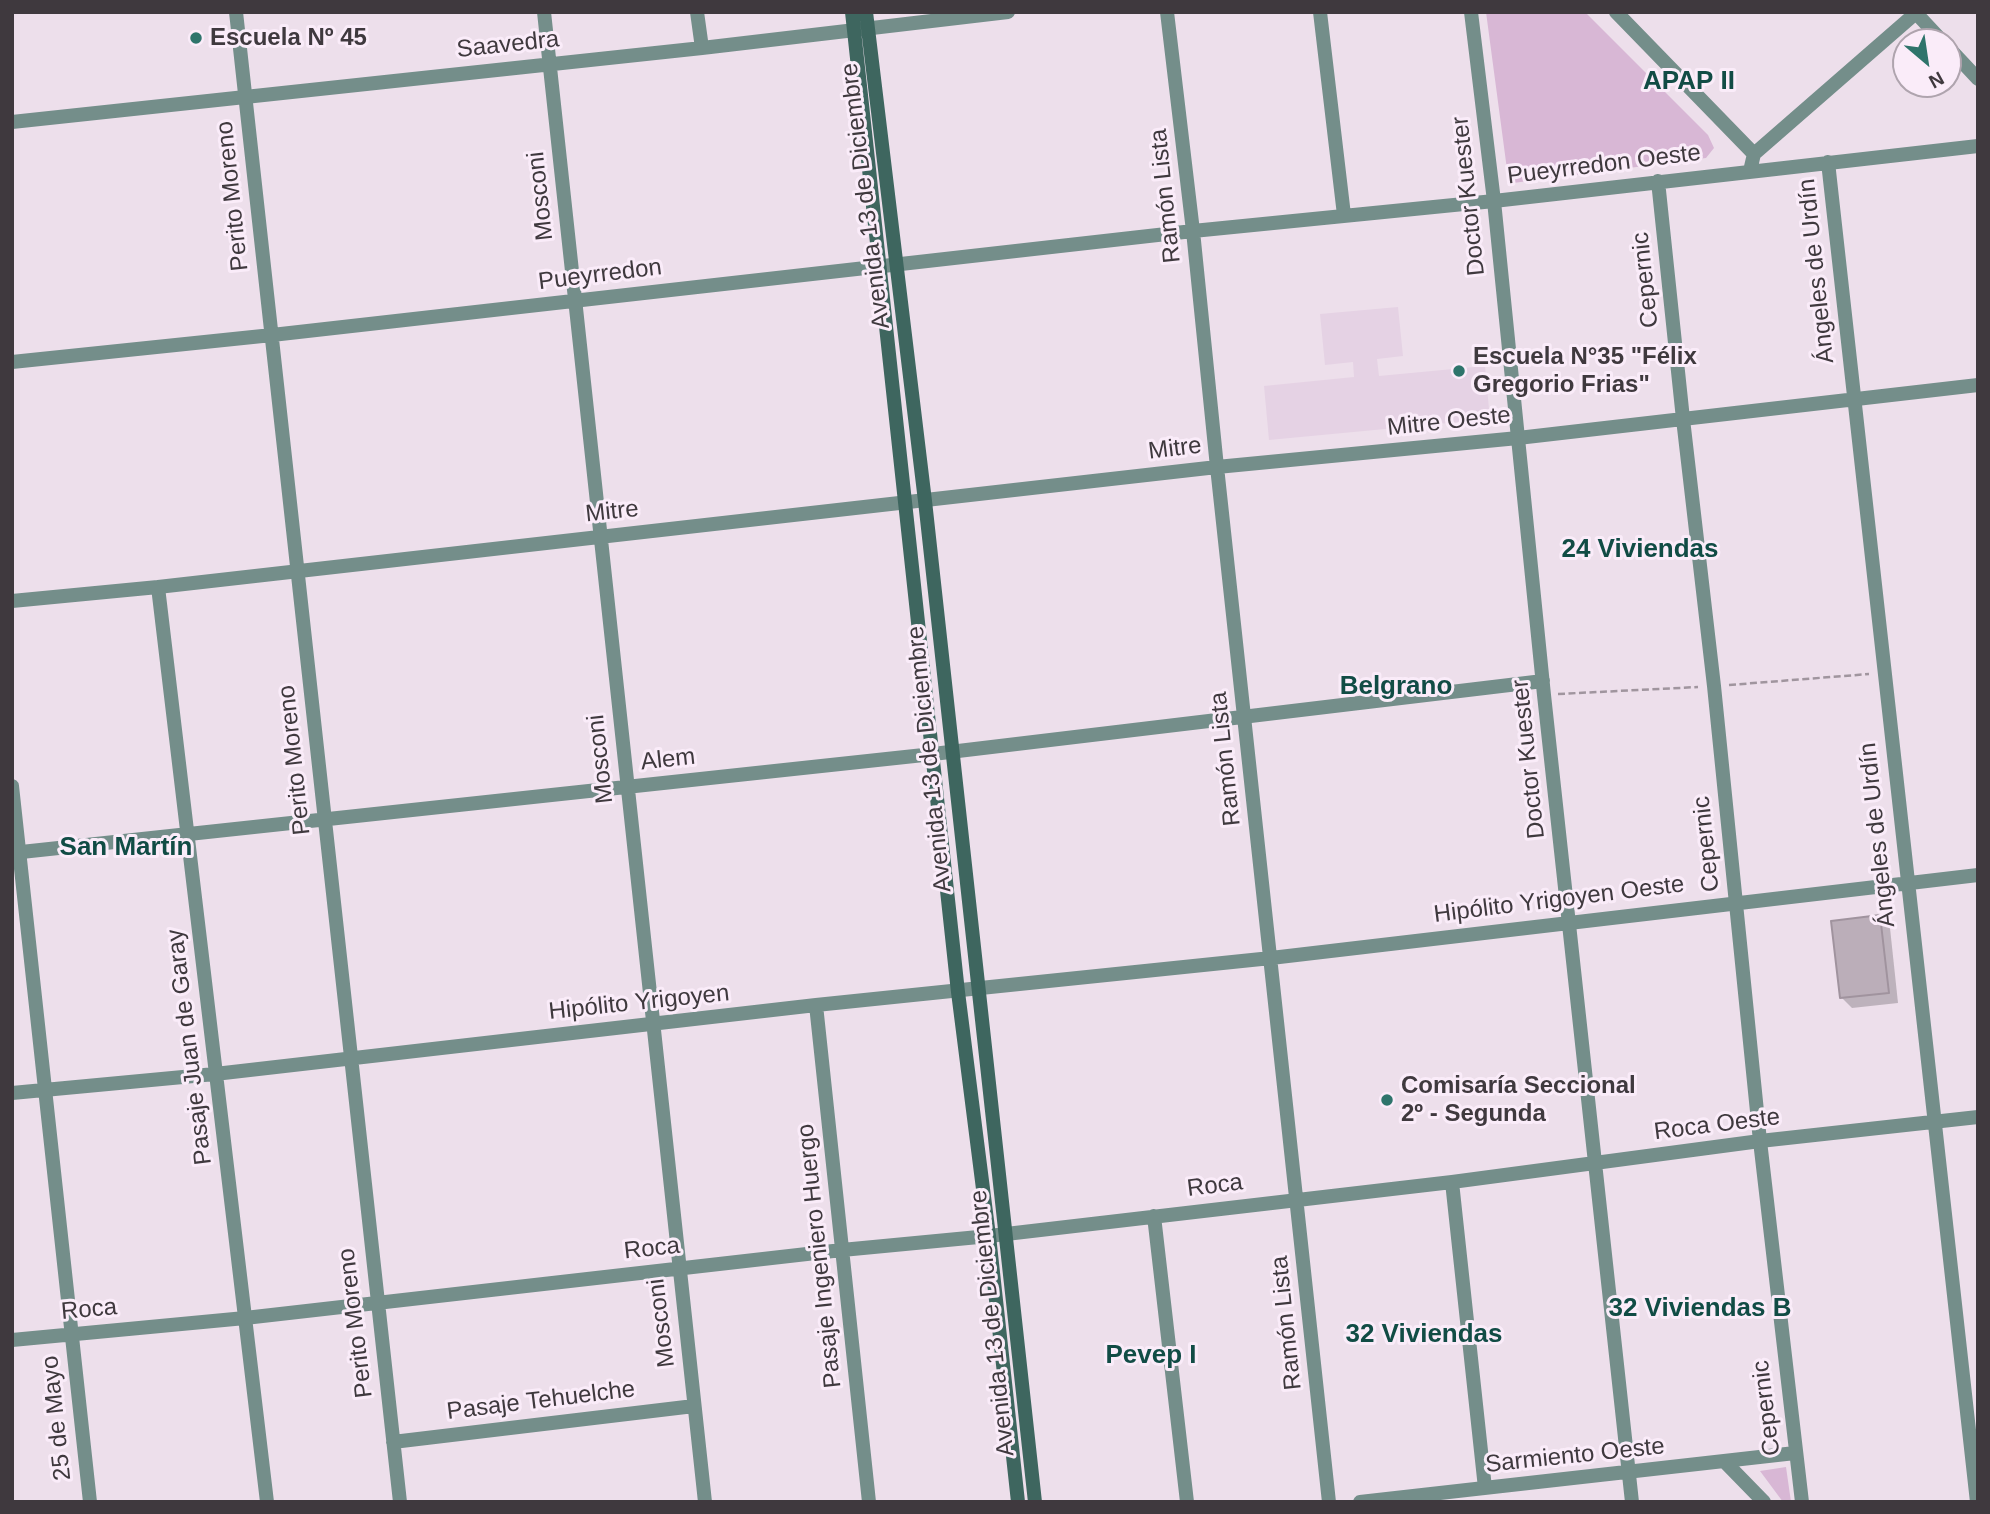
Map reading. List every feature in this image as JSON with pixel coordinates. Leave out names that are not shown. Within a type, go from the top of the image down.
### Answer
[{"type":"street","name":"Perito Moreno","points":[[236,12],[349,1059],[400,1502]]},
{"type":"street","name":"Mosconi","points":[[544,12],[705,1502]]},
{"type":"street","points":[[697,12],[702,48]]},
{"type":"street","name":"Avenida 13 de Diciembre","points":[[852,12],[861,30],[897,265],[1035,1502]]},
{"type":"street","name":"Avenida 13 de Diciembre","points":[[866,12],[861,30],[879,266],[958,992],[989,1236],[1018,1502]]},
{"type":"street","name":"Saavedra","points":[[12,122],[702,48],[1008,12]]},
{"type":"street","name":"Ramón Lista","points":[[1167,12],[1193,231],[1329,1502]]},
{"type":"street","points":[[1320,12],[1344,215]]},
{"type":"street","name":"Doctor Kuester","points":[[1471,12],[1494,201],[1632,1502]]},
{"type":"street","points":[[1616,12],[1754,155]]},
{"type":"street","points":[[1750,171],[1754,155],[1916,12],[1930,28]]},
{"type":"street","points":[[1962,62],[1978,79]]},
{"type":"street","name":"Pueyrredon Oeste","points":[[1193,231],[1494,201],[1978,146]]},
{"type":"street","name":"Ángeles de Urdín","points":[[1828,162],[1977,1502]]},
{"type":"street","name":"Cepernic","points":[[1658,181],[1714,686],[1760,1141],[1802,1502]]},
{"type":"street","name":"Pueyrredon","points":[[12,362],[1193,231]]},
{"type":"street","name":"Mitre Oeste","points":[[1217,467],[1518,438],[1978,385]]},
{"type":"street","name":"Mitre","points":[[12,601],[158,587],[1217,467]]},
{"type":"street","name":"Pasaje Juan de Garay","points":[[158,587],[267,1502]]},
{"type":"street","name":"Alem","points":[[16,853],[933,754],[1244,717],[1544,688]]},
{"type":"street","name":"25 de Mayo","points":[[12,786],[16,853],[90,1502]]},
{"type":"street","name":"Hipólito Yrigoyen Oeste","points":[[1271,958],[1978,875]]},
{"type":"street","name":"Hipólito Yrigoyen","points":[[12,1093],[215,1074],[816,1005],[1271,958]]},
{"type":"street","name":"Pasaje Ingeniero Huergo","points":[[816,1005],[869,1502]]},
{"type":"street","name":"Roca Oeste","points":[[1297,1199],[1597,1164],[1760,1141],[1978,1117]]},
{"type":"street","points":[[1452,1182],[1485,1488]]},
{"type":"street","name":"Roca","points":[[12,1340],[245,1318],[842,1250],[989,1236],[1297,1199]]},
{"type":"street","points":[[1154,1216],[1187,1502]]},
{"type":"street","name":"Pasaje Tehuelche","points":[[393,1442],[694,1406]]},
{"type":"street","name":"Sarmiento Oeste","points":[[1360,1502],[1796,1453]]},
{"type":"street","name":"Cepernic","points":[[1725,1462],[1764,1502]]},
{"type":"path","points":[[1544,688],[1714,686],[1883,673]]},
{"type":"shaded area","points":[[1486,12],[1585,12],[1708,135],[1714,148],[1706,158],[1513,183],[1508,177]]},
{"type":"shaded area","name":"Escuela N°35 \"Félix Gregorio Frias\"","points":[[1398,307],[1403,356],[1377,359],[1379,376],[1485,366],[1489,409],[1479,419],[1459,422],[1269,440],[1264,386],[1354,377],[1353,362],[1325,365],[1320,314]]},
{"type":"shaded area","points":[[1786,1467],[1791,1502],[1783,1502],[1760,1471]]},
{"type":"building","points":[[1880,915],[1889,993],[1840,998],[1831,921]]},
{"type":"place","name":"Escuela Nº 45","points":[[196,38]]},
{"type":"place","name":"Escuela N°35 \"Félix Gregorio Frias\"","points":[[1459,371]]},
{"type":"place","name":"Comisaría Seccional 2º - Segunda","points":[[1387,1100]]},
{"type":"district","name":"APAP II","points":[[1689,82]]},
{"type":"district","name":"24 Viviendas","points":[[1640,550]]},
{"type":"district","name":"Belgrano","points":[[1396,687]]},
{"type":"district","name":"San Martín","points":[[126,848]]},
{"type":"district","name":"32 Viviendas B","points":[[1700,1309]]},
{"type":"district","name":"32 Viviendas","points":[[1424,1335]]},
{"type":"district","name":"Pevep I","points":[[1151,1356]]}]
